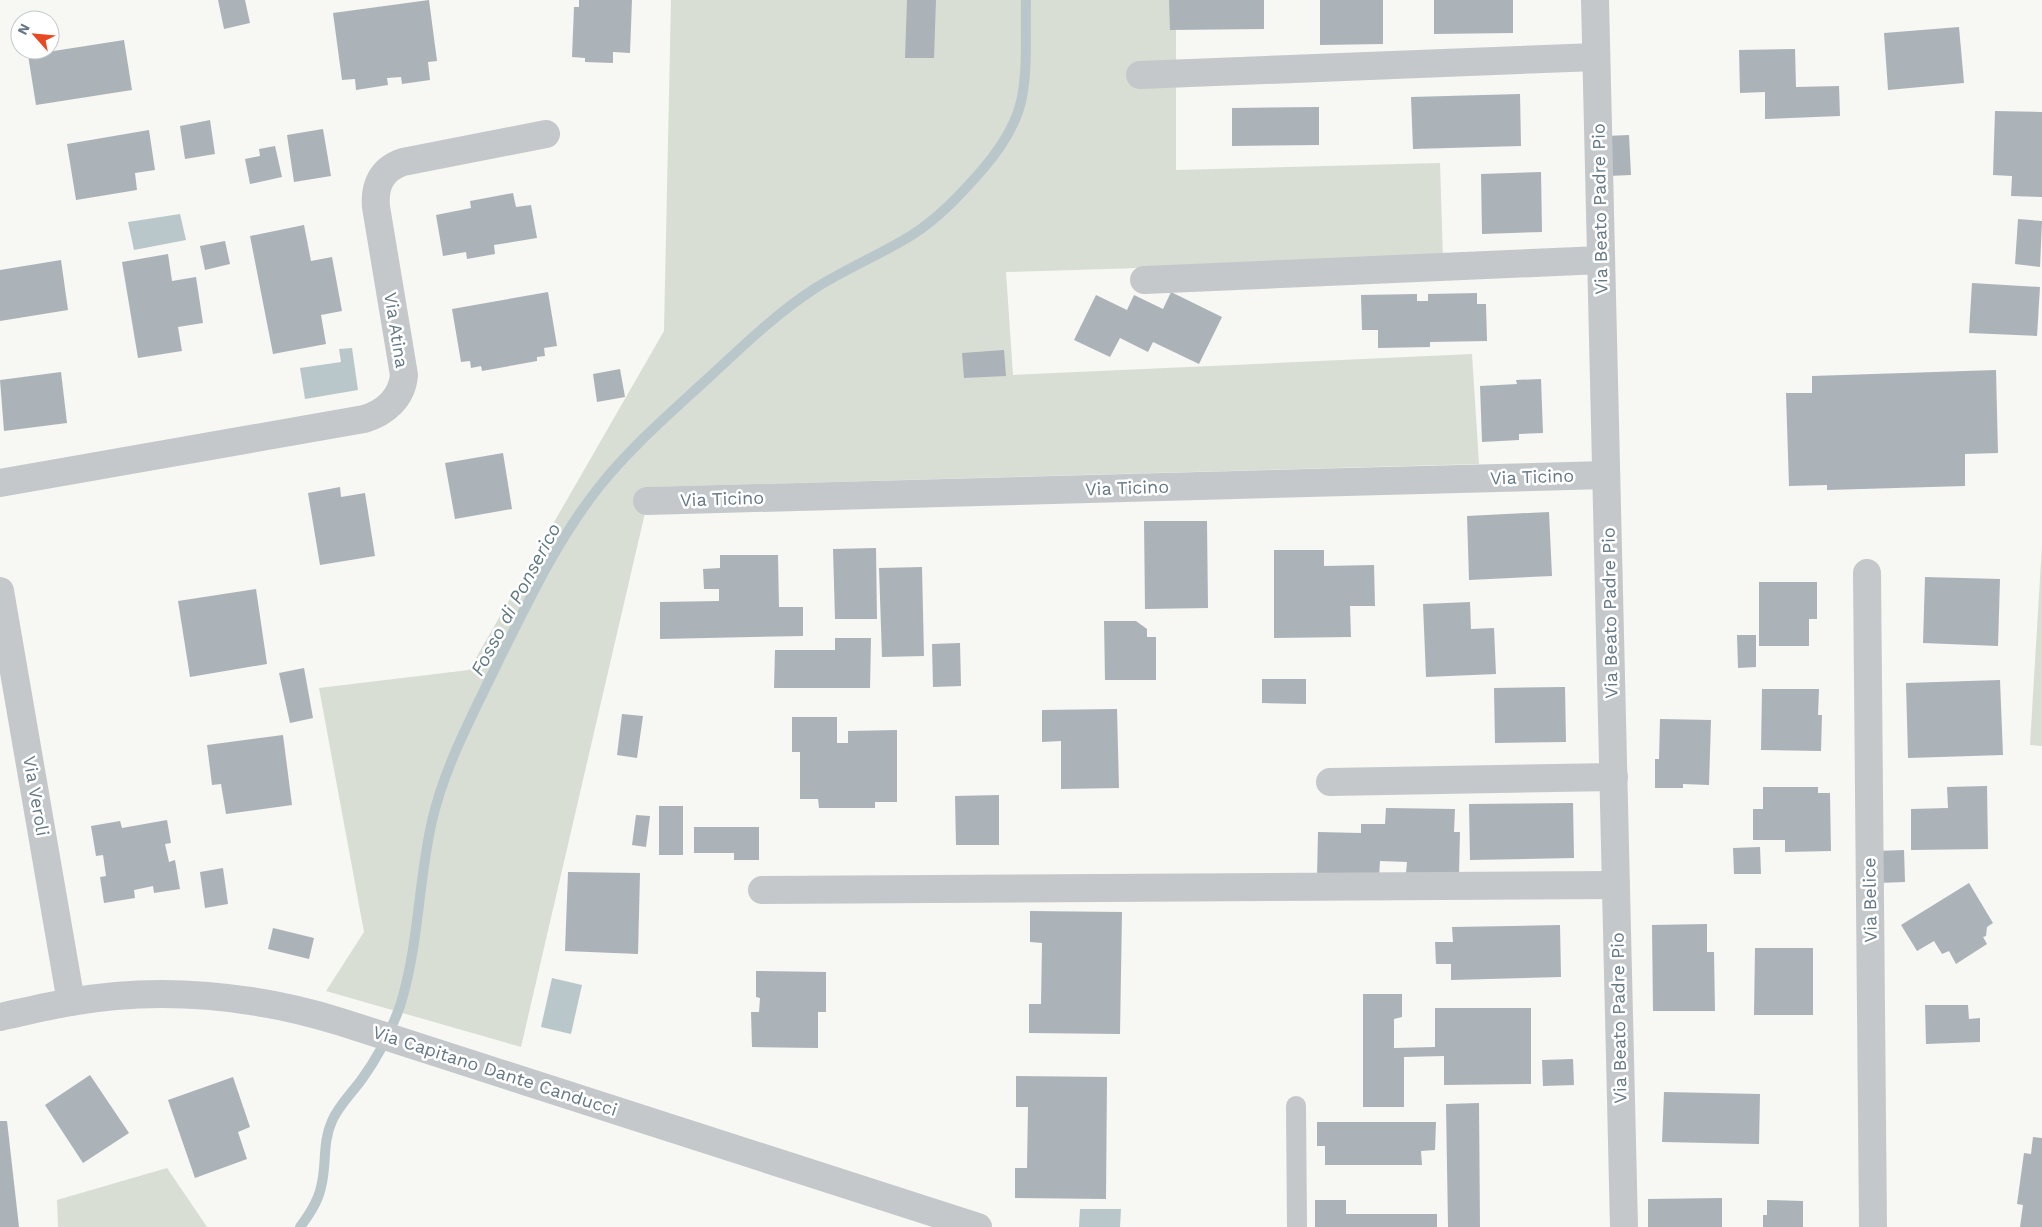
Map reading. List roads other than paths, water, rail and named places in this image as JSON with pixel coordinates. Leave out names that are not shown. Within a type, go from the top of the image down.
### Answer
[{"type":"street","name":"Via Beato Padre Pio","points":[[1595,0],[1624,1227]]},
{"type":"street","points":[[1140,75],[1596,57]]},
{"type":"street","name":"Via Atina","points":[[0,483],[364,419],[379,414],[397,396],[401,389],[404,375],[376,207],[376,188],[380,179],[386,170],[394,164],[546,134]]},
{"type":"street","points":[[1144,280],[1601,260]]},
{"type":"street","name":"Via Ticino","points":[[647,501],[1606,474]]},
{"type":"street","name":"Via Belice","points":[[1867,572],[1873,1227]]},
{"type":"street","name":"Via Veroli","points":[[0,591],[71,1002]]},
{"type":"street","points":[[1330,782],[1614,777]]},
{"type":"street","points":[[762,890],[1616,885]]},
{"type":"street","name":"Via Capitano Dante Canducci","points":[[0,1017],[71,1002],[119,996],[178,994],[221,997],[285,1007],[408,1043],[978,1227]]},
{"type":"lane","points":[[1296,1106],[1298,1227]]},
{"type":"waterway","name":"Fosso di Ponserico","points":[[300,1227],[313,1208],[320,1193],[327,1138],[332,1121],[373,1062],[400,1006],[415,937],[427,844],[444,780],[460,740],[532,594],[556,550],[599,487],[636,445],[758,333],[814,289],[900,242],[932,221],[950,205],[983,169],[1007,135],[1020,107],[1025,73],[1026,0]]}]
